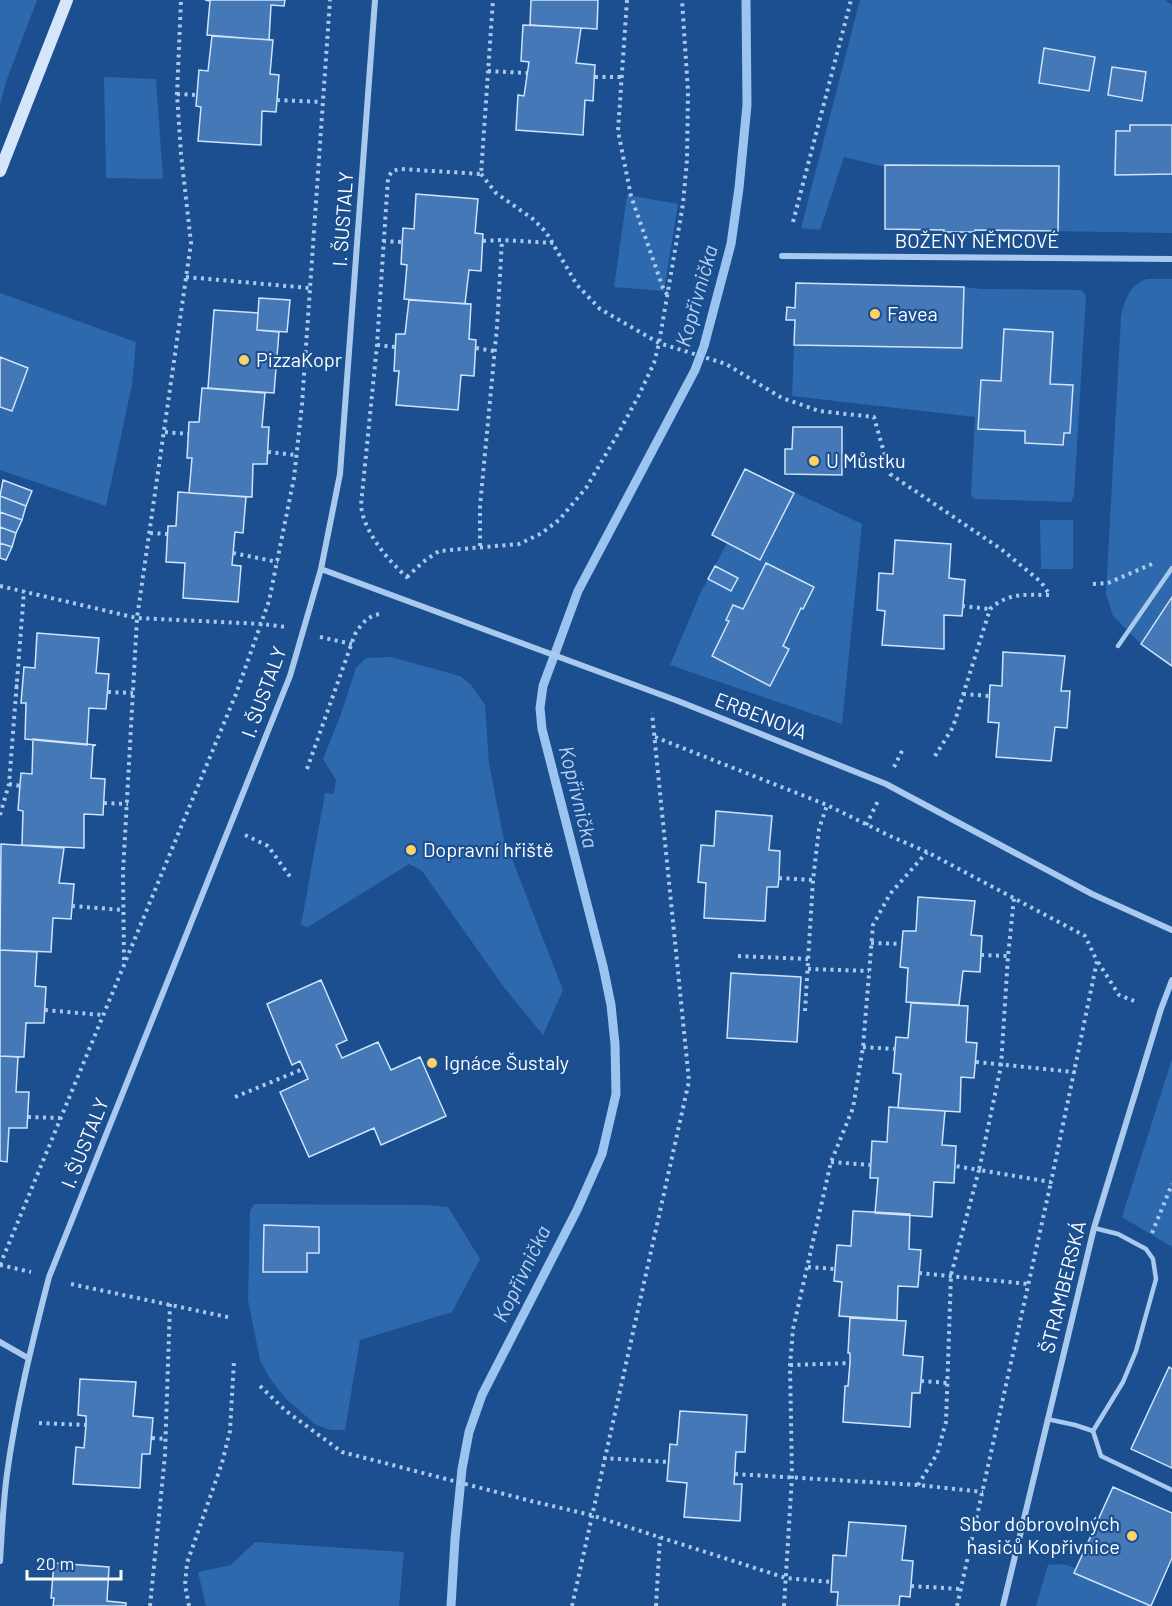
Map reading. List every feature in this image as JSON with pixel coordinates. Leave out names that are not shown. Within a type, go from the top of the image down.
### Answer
[{"type":"main road","points":[[0,171],[67,0]]},
{"type":"street","name":"I. ŠUSTALY","points":[[0,1561],[6,1477],[28,1358],[49,1277],[290,676],[321,569],[340,474],[375,0]]},
{"type":"street","name":"BOŽENY NĚMCOVÉ","points":[[782,256],[1172,259]]},
{"type":"street","name":"ERBENOVA","points":[[321,569],[604,674],[886,784],[1092,894],[1172,930]]},
{"type":"street","name":"ŠTRAMBERSKÁ","points":[[1003,1606],[1094,1228],[1172,980]]},
{"type":"street","points":[[0,1342],[28,1358]]},
{"type":"lane","points":[[1118,646],[1172,568]]},
{"type":"lane","points":[[1094,1228],[1118,1234],[1146,1249],[1153,1259],[1156,1279],[1136,1351],[1122,1383],[1093,1431],[1101,1456],[1172,1490]]},
{"type":"lane","points":[[1047,1419],[1093,1431]]},
{"type":"path","points":[[124,963],[123,910],[137,618],[191,243],[180,154],[177,94],[181,0]]},
{"type":"path","points":[[34,1273],[0,1265],[236,694],[269,601],[294,478],[330,0]]},
{"type":"path","points":[[493,0],[481,174],[496,193],[533,219],[553,243],[577,285],[600,309],[659,343],[726,364],[782,398],[819,411],[874,417],[890,474],[1001,549],[1041,582],[1050,595],[1014,595],[1000,600],[990,609],[953,727],[935,756]]},
{"type":"path","points":[[627,0],[618,131],[631,196],[664,291],[668,295]]},
{"type":"path","points":[[481,174],[400,169],[392,171],[387,178],[377,345],[362,516],[390,559],[407,578],[423,562],[439,551],[519,544],[542,533],[559,520],[586,488],[619,432],[654,363],[683,204],[688,137],[688,91],[682,0]]},
{"type":"path","points":[[793,222],[851,0]]},
{"type":"path","points":[[488,71],[527,73]]},
{"type":"path","points":[[595,77],[621,77]]},
{"type":"path","points":[[177,94],[197,96]]},
{"type":"path","points":[[277,100],[322,102]]},
{"type":"path","points":[[480,546],[480,506],[502,240]]},
{"type":"path","points":[[383,241],[402,242]]},
{"type":"path","points":[[483,241],[553,243]]},
{"type":"path","points":[[186,277],[309,288]]},
{"type":"path","points":[[377,345],[395,347]]},
{"type":"path","points":[[476,348],[494,351]]},
{"type":"path","points":[[165,432],[188,434]]},
{"type":"path","points":[[268,452],[296,455]]},
{"type":"path","points":[[150,533],[167,534]]},
{"type":"path","points":[[233,553],[278,562]]},
{"type":"path","points":[[1093,584],[1108,583],[1161,560]]},
{"type":"path","points":[[0,585],[137,618],[292,627]]},
{"type":"path","points":[[0,815],[9,784],[24,591]]},
{"type":"path","points":[[962,606],[990,609]]},
{"type":"path","points":[[307,769],[355,634],[365,619],[378,614],[392,615]]},
{"type":"path","points":[[320,637],[352,644]]},
{"type":"path","points":[[15,686],[22,687]]},
{"type":"path","points":[[108,692],[133,693]]},
{"type":"path","points":[[963,694],[990,696]]},
{"type":"path","points":[[572,1606],[603,1458],[689,1082],[652,711]]},
{"type":"path","points":[[655,737],[827,805],[927,852],[1085,936],[1097,961],[1119,995],[1134,1001]]},
{"type":"path","points":[[9,784],[21,786]]},
{"type":"path","points":[[104,803],[128,804]]},
{"type":"path","points":[[805,1011],[813,880],[819,829],[827,805]]},
{"type":"path","points":[[230,828],[268,846],[291,878]]},
{"type":"path","points":[[784,1606],[792,1477],[790,1365],[793,1329],[831,1162],[853,1108],[863,1047],[873,925],[890,894],[927,852]]},
{"type":"path","points":[[778,878],[813,880]]},
{"type":"path","points":[[918,1485],[937,1454],[946,1422],[951,1275],[979,1170],[1001,1066],[1014,898]]},
{"type":"path","points":[[72,906],[123,910]]},
{"type":"path","points":[[871,943],[902,944]]},
{"type":"path","points":[[981,955],[1008,956]]},
{"type":"path","points":[[738,956],[808,959]]},
{"type":"path","points":[[957,1606],[1029,1284],[1097,961]]},
{"type":"path","points":[[808,969],[869,971]]},
{"type":"path","points":[[45,1010],[102,1016]]},
{"type":"path","points":[[863,1047],[895,1049]]},
{"type":"path","points":[[976,1062],[1074,1072]]},
{"type":"path","points":[[236,1097],[303,1069]]},
{"type":"path","points":[[28,1117],[60,1118]]},
{"type":"path","points":[[831,1162],[871,1166]]},
{"type":"path","points":[[955,1166],[1051,1182]]},
{"type":"path","points":[[1146,1249],[1172,1184]]},
{"type":"path","points":[[808,1267],[835,1269]]},
{"type":"path","points":[[919,1273],[1029,1284]]},
{"type":"path","points":[[71,1284],[232,1318]]},
{"type":"path","points":[[150,1606],[166,1439],[170,1304]]},
{"type":"path","points":[[189,1606],[185,1585],[187,1563],[222,1463],[230,1431],[234,1361]]},
{"type":"path","points":[[790,1365],[850,1363]]},
{"type":"path","points":[[921,1382],[948,1383]]},
{"type":"path","points":[[260,1386],[286,1411],[342,1452],[591,1515],[786,1578],[831,1582]]},
{"type":"path","points":[[39,1423],[86,1425]]},
{"type":"path","points":[[152,1438],[166,1439]]},
{"type":"path","points":[[603,1458],[668,1462]]},
{"type":"path","points":[[735,1474],[918,1485],[983,1492]]},
{"type":"path","points":[[656,1606],[660,1537]]},
{"type":"path","points":[[911,1586],[961,1589]]},
{"type":"shaded area","points":[[0,0],[37,0],[6,82],[0,105]]},
{"type":"shaded area","points":[[860,0],[1165,0],[1172,5],[1172,233],[975,230],[974,232],[944,232],[944,230],[885,229],[885,167],[844,157],[820,230],[801,228]]},
{"type":"shaded area","points":[[104,77],[156,79],[163,179],[106,178]]},
{"type":"shaded area","points":[[627,195],[678,204],[664,291],[614,287]]},
{"type":"shaded area","points":[[1147,279],[1172,279],[1172,666],[1141,644],[1113,616],[1106,594],[1121,317],[1132,289]]},
{"type":"shaded area","points":[[964,287],[1082,290],[1086,296],[1074,495],[1071,502],[975,499],[971,496],[975,417],[792,396],[794,345],[962,348]]},
{"type":"shaded area","points":[[0,293],[136,342],[132,385],[106,506],[0,470]]},
{"type":"shaded area","points":[[745,469],[862,524],[842,724],[670,665],[700,594],[727,543],[712,535]]},
{"type":"shaded area","points":[[1040,520],[1073,520],[1073,569],[1041,569]]},
{"type":"shaded area","name":"Dopravní hřiště","points":[[391,657],[460,676],[471,685],[485,705],[489,763],[503,836],[563,990],[543,1035],[503,986],[422,871],[409,864],[308,927],[301,925],[325,793],[334,794],[336,780],[323,759],[356,668],[366,658]]},
{"type":"shaded area","points":[[1172,1059],[1172,1247],[1122,1217]]},
{"type":"shaded area","points":[[254,1204],[448,1207],[480,1259],[452,1312],[360,1340],[345,1430],[331,1430],[316,1425],[285,1398],[269,1377],[260,1360],[248,1300],[250,1211]]},
{"type":"shaded area","points":[[255,1542],[404,1552],[399,1606],[206,1606],[198,1572],[231,1565]]},
{"type":"shaded area","points":[[1059,1564],[1077,1569],[1076,1572],[1149,1606],[1036,1606],[1048,1565]]},
{"type":"building","points":[[205,0],[285,0],[284,6],[271,5],[269,40],[207,35],[210,1]]},
{"type":"building","points":[[531,0],[598,0],[597,29],[530,25]]},
{"type":"building","points":[[523,25],[581,28],[576,63],[595,65],[593,101],[585,100],[583,135],[516,130],[518,95],[524,96],[529,62],[521,61]]},
{"type":"building","points":[[212,36],[273,40],[270,74],[279,75],[276,112],[262,111],[261,145],[198,141],[201,107],[196,106],[199,70],[208,71]]},
{"type":"building","points":[[1044,48],[1095,57],[1089,91],[1039,83]]},
{"type":"building","points":[[1112,67],[1146,72],[1142,101],[1108,95]]},
{"type":"building","points":[[1130,125],[1172,125],[1172,174],[1115,175],[1116,131],[1130,131]]},
{"type":"building","points":[[885,165],[1059,166],[1058,231],[944,232],[944,230],[885,229]]},
{"type":"building","points":[[416,194],[478,199],[475,233],[483,234],[481,271],[469,270],[465,304],[404,299],[407,265],[401,264],[403,228],[414,229]]},
{"type":"building","name":"Favea","points":[[796,283],[964,287],[962,348],[794,345],[795,320],[786,320],[787,307],[795,308]]},
{"type":"building","points":[[259,298],[290,300],[287,332],[257,330]]},
{"type":"building","points":[[409,300],[471,304],[469,339],[476,340],[474,376],[461,375],[458,410],[396,405],[399,371],[394,371],[396,334],[405,334]]},
{"type":"building","name":"PizzaKopr","points":[[214,310],[258,313],[257,330],[279,332],[274,393],[208,388]]},
{"type":"building","points":[[1004,329],[1053,332],[1050,384],[1073,385],[1070,433],[1064,433],[1063,445],[1025,443],[1025,431],[978,429],[981,380],[1001,381]]},
{"type":"building","points":[[0,357],[28,368],[12,411],[0,407]]},
{"type":"building","points":[[202,388],[265,393],[262,427],[269,427],[267,464],[253,464],[252,497],[189,493],[192,458],[187,458],[189,422],[199,422]]},
{"type":"building","name":"U Můstku","points":[[793,427],[842,427],[842,475],[785,474],[785,449],[792,449]]},
{"type":"building","points":[[745,469],[794,493],[760,560],[712,535]]},
{"type":"building","points":[[3,480],[32,491],[26,506],[0,496]]},
{"type":"building","points":[[178,492],[246,497],[243,533],[235,532],[232,565],[241,566],[238,602],[183,598],[185,563],[166,562],[168,526],[176,526]]},
{"type":"building","points":[[0,496],[26,506],[22,520],[0,512]]},
{"type":"building","points":[[0,512],[22,520],[16,533],[0,527]]},
{"type":"building","points":[[0,527],[16,533],[12,547],[0,543]]},
{"type":"building","points":[[895,540],[951,544],[949,578],[965,580],[962,616],[944,615],[944,649],[882,645],[885,611],[877,610],[879,573],[893,574]]},
{"type":"building","points":[[0,543],[12,547],[6,560],[0,558]]},
{"type":"building","points":[[766,563],[814,587],[783,646],[789,649],[770,686],[712,656],[729,621],[726,620],[733,605],[743,609]]},
{"type":"building","points":[[715,566],[738,578],[731,591],[708,579]]},
{"type":"building","points":[[1172,597],[1172,666],[1141,644]]},
{"type":"building","points":[[37,633],[99,638],[96,673],[109,674],[106,709],[89,708],[87,745],[25,739],[26,703],[21,703],[24,667],[35,668]]},
{"type":"building","points":[[1003,652],[1065,656],[1061,691],[1070,691],[1067,728],[1055,727],[1051,761],[996,757],[999,723],[988,722],[990,685],[1002,686]]},
{"type":"building","points":[[33,739],[96,745],[93,746],[91,778],[105,779],[103,815],[84,814],[84,848],[22,845],[23,811],[18,810],[21,773],[32,774]]},
{"type":"building","points":[[716,811],[772,816],[769,850],[780,851],[779,878],[778,887],[767,887],[765,921],[704,918],[706,883],[698,882],[701,845],[714,846]]},
{"type":"building","points":[[1,844],[64,848],[59,883],[74,884],[71,919],[53,918],[51,952],[0,950]]},
{"type":"building","points":[[918,897],[975,901],[971,935],[982,936],[980,972],[963,971],[959,1005],[906,1002],[908,968],[900,967],[903,931],[916,931]]},
{"type":"building","points":[[0,950],[37,952],[35,986],[46,987],[44,1023],[26,1023],[24,1057],[0,1056]]},
{"type":"building","points":[[731,973],[801,977],[797,1042],[727,1038]]},
{"type":"building","points":[[321,980],[347,1040],[336,1045],[342,1058],[378,1042],[391,1070],[420,1057],[446,1116],[381,1145],[374,1128],[309,1157],[280,1092],[308,1079],[300,1061],[292,1065],[267,1004]]},
{"type":"building","points":[[911,1003],[968,1006],[966,1042],[977,1043],[974,1078],[961,1077],[960,1112],[898,1108],[901,1074],[893,1073],[896,1037],[908,1038]]},
{"type":"building","points":[[0,1056],[18,1057],[16,1092],[29,1092],[27,1128],[9,1128],[7,1162],[0,1161]]},
{"type":"building","points":[[889,1107],[945,1111],[942,1145],[956,1146],[954,1183],[934,1182],[932,1217],[875,1213],[878,1178],[870,1178],[872,1141],[887,1142]]},
{"type":"building","points":[[853,1211],[910,1214],[909,1249],[921,1250],[918,1287],[898,1286],[897,1320],[839,1316],[842,1282],[834,1281],[837,1245],[851,1246]]},
{"type":"building","points":[[264,1225],[319,1227],[319,1253],[307,1253],[307,1272],[263,1272]]},
{"type":"building","points":[[850,1318],[906,1321],[903,1355],[923,1357],[920,1393],[912,1393],[910,1427],[843,1422],[845,1386],[848,1386],[850,1363],[850,1353],[848,1353]]},
{"type":"building","points":[[1169,1367],[1172,1369],[1172,1468],[1131,1449]]},
{"type":"building","points":[[80,1379],[136,1382],[133,1416],[153,1418],[150,1454],[142,1454],[140,1488],[73,1484],[76,1447],[84,1448],[86,1425],[86,1416],[78,1415]]},
{"type":"building","points":[[680,1411],[747,1415],[745,1452],[736,1452],[734,1484],[742,1484],[740,1521],[684,1517],[687,1483],[667,1481],[670,1444],[677,1445]]},
{"type":"building","name":"Sbor dobrovolných hasičů Kopřivnice","points":[[1113,1487],[1172,1513],[1172,1558],[1151,1606],[1074,1573]]},
{"type":"building","points":[[849,1522],[906,1526],[902,1560],[913,1561],[910,1597],[900,1596],[899,1606],[837,1606],[838,1592],[831,1592],[833,1555],[846,1556]]},
{"type":"building","points":[[54,1563],[109,1567],[107,1601],[126,1603],[126,1606],[53,1606],[54,1598],[51,1598]]},
{"type":"waterway","name":"Kopřivnička","points":[[451,1606],[462,1469],[469,1432],[482,1395],[577,1210],[602,1154],[616,1094],[615,1044],[611,1005],[542,729],[540,708],[543,686],[578,591],[695,370],[704,346],[731,244],[739,188],[747,105],[746,0]]},
{"type":"place","name":"Favea","points":[[875,314]]},
{"type":"place","name":"PizzaKopr","points":[[244,360]]},
{"type":"place","name":"U Můstku","points":[[814,461]]},
{"type":"place","name":"Dopravní hřiště","points":[[411,850]]},
{"type":"place","name":"Ignáce Šustaly","points":[[432,1063]]},
{"type":"place","name":"Sbor dobrovolných hasičů Kopřivnice","points":[[1132,1536]]}]
